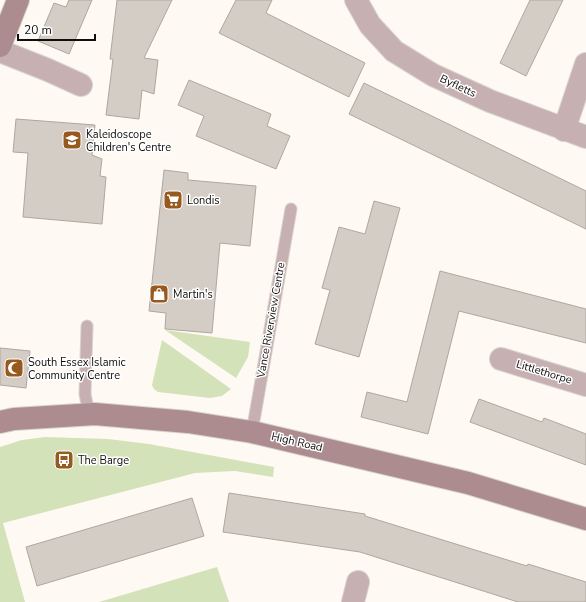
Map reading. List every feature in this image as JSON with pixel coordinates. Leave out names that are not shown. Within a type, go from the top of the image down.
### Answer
[{"type":"main road","points":[[0,46],[18,0]]},
{"type":"main road","name":"High Road","points":[[0,422],[14,419],[95,414],[188,422],[252,432],[468,483],[586,519]]},
{"type":"street","name":"Byfletts","points":[[356,0],[370,25],[394,51],[433,75],[490,101],[586,137]]},
{"type":"street","points":[[0,51],[81,85]]},
{"type":"street","points":[[564,130],[586,64]]},
{"type":"street","name":"Littlethorpe","points":[[501,359],[586,385]]},
{"type":"lane","name":"Vance Riverview Centre","points":[[252,432],[291,209]]},
{"type":"lane","points":[[87,326],[85,394],[89,414]]},
{"type":"green space","points":[[165,330],[250,342],[248,357],[236,378]]},
{"type":"green space","points":[[162,340],[231,389],[222,396],[210,398],[158,392],[152,385]]},
{"type":"green space","points":[[45,437],[108,439],[149,444],[274,467],[273,477],[235,471],[195,473],[3,523],[25,602],[0,602],[0,447],[22,440]]},
{"type":"green space","points":[[217,567],[229,602],[99,602]]},
{"type":"building","points":[[69,0],[92,0],[69,54],[38,41],[54,3],[66,7]]},
{"type":"building","points":[[117,0],[172,0],[144,58],[158,60],[154,94],[142,90],[139,119],[106,115],[113,59],[110,59]]},
{"type":"building","points":[[236,0],[272,0],[266,13],[365,63],[349,97],[219,33]]},
{"type":"building","points":[[530,0],[563,0],[526,76],[500,63]]},
{"type":"building","points":[[189,80],[271,114],[267,126],[290,136],[276,169],[196,136],[204,116],[178,105]]},
{"type":"building","points":[[364,83],[586,191],[586,229],[349,114]]},
{"type":"building","points":[[16,119],[95,125],[92,155],[102,159],[100,176],[106,177],[102,224],[23,217],[28,153],[13,152]]},
{"type":"building","points":[[164,170],[188,173],[188,180],[256,186],[250,246],[220,243],[212,333],[165,329],[166,313],[149,311]]},
{"type":"building","points":[[374,201],[400,208],[359,357],[315,344],[330,290],[322,288],[339,227],[365,234]]},
{"type":"building","points":[[440,271],[586,309],[586,343],[459,311],[428,434],[361,417],[367,392],[407,402]]},
{"type":"building","name":"South Essex Islamic Community Centre","points":[[0,348],[30,351],[26,388],[0,385]]},
{"type":"building","points":[[479,399],[542,422],[544,418],[586,434],[586,465],[470,422]]},
{"type":"building","points":[[229,493],[365,514],[365,516],[527,566],[528,564],[586,582],[586,602],[518,602],[360,552],[223,532]]},
{"type":"building","points":[[192,498],[204,536],[37,586],[26,547]]},
{"type":"place","name":"Kaleidoscope Children's Centre","points":[[72,140]]},
{"type":"place","name":"Londis","points":[[173,200]]},
{"type":"place","name":"Martin's","points":[[159,294]]},
{"type":"place","name":"South Essex Islamic Community Centre","points":[[14,368]]},
{"type":"place","name":"The Barge","points":[[64,460]]}]
